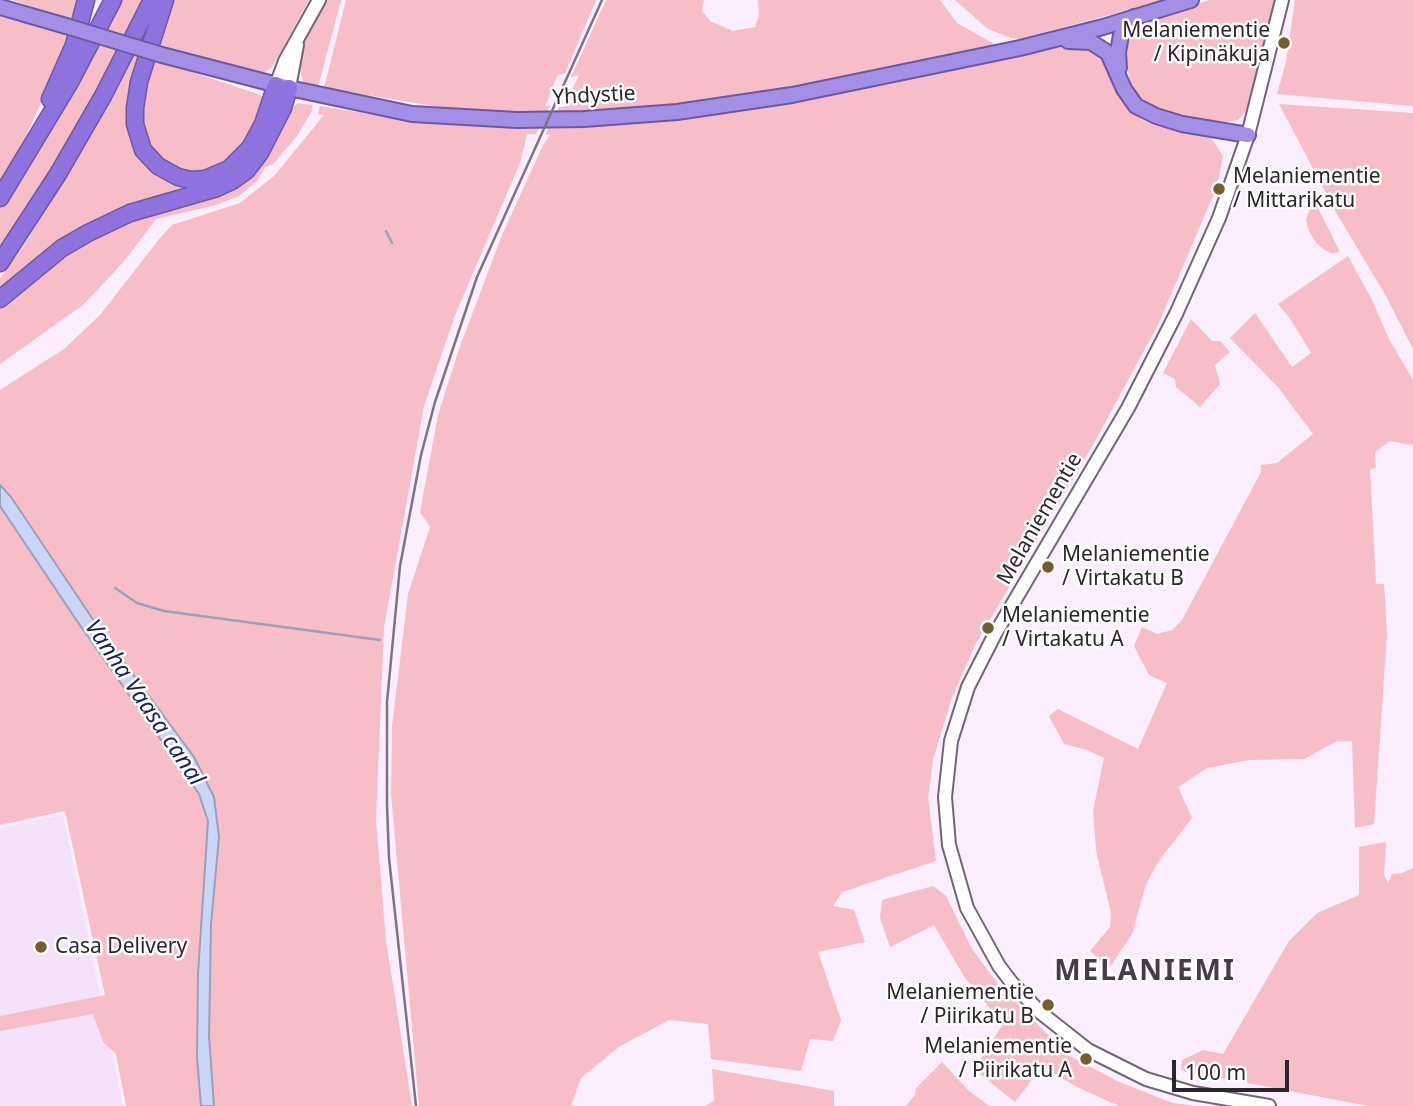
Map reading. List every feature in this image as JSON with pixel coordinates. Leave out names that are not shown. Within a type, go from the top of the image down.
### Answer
[{"type":"highway","points":[[19,169],[74,45],[86,0]]},
{"type":"highway","points":[[0,198],[70,82],[113,0]]},
{"type":"highway","points":[[0,263],[71,151],[152,0]]},
{"type":"highway","points":[[165,0],[139,82],[135,108],[135,124],[143,150],[158,166],[178,177],[191,180],[205,179],[229,169],[250,148],[283,87]]},
{"type":"highway","name":"Yhdystie","points":[[0,7],[162,55],[283,87],[412,114],[517,120],[584,119],[677,112],[792,95],[1042,42],[1191,0]]},
{"type":"highway","points":[[1120,76],[1118,52],[1121,35],[1134,17]]},
{"type":"highway","points":[[1042,42],[1079,40],[1091,43],[1108,53],[1124,89],[1136,106],[1156,116],[1182,124],[1248,135]]},
{"type":"highway","points":[[0,299],[62,248],[88,233],[130,213],[217,188],[247,170],[260,153],[283,108],[283,87]]},
{"type":"main road","points":[[283,87],[298,35],[319,0]]},
{"type":"main road","name":"Melaniementie","points":[[1269,1106],[1193,1093],[1146,1079],[1088,1050],[1041,1013],[999,966],[967,908],[949,845],[945,797],[951,741],[968,687],[1000,625],[1128,408],[1219,218],[1248,135],[1282,0]]},
{"type":"shaded area","points":[[12,0],[81,0],[75,21]]},
{"type":"shaded area","points":[[118,0],[145,0],[68,145],[0,252],[0,209],[22,177]]},
{"type":"shaded area","points":[[168,0],[309,0],[272,67],[262,74],[154,44]]},
{"type":"shaded area","points":[[325,0],[341,0],[318,87],[303,82],[300,69],[305,38]]},
{"type":"shaded area","points":[[346,0],[596,0],[565,73],[557,76],[545,106],[550,106],[544,113],[452,109],[324,88]]},
{"type":"shaded area","points":[[606,0],[704,0],[702,11],[710,21],[733,31],[755,27],[759,15],[758,0],[940,0],[957,23],[996,45],[906,67],[702,103],[628,110],[557,112],[559,107],[564,107],[579,75],[571,77]]},
{"type":"shaded area","points":[[955,0],[1166,0],[1019,39],[988,29]]},
{"type":"shaded area","points":[[1210,0],[1274,0],[1249,107],[1238,120],[1229,122],[1184,118],[1154,110],[1139,97],[1130,82],[1124,45],[1127,34],[1142,21]]},
{"type":"shaded area","points":[[1295,0],[1413,0],[1413,106],[1277,94],[1286,62]]},
{"type":"shaded area","points":[[154,13],[134,86],[149,164],[221,182],[131,208],[0,294],[0,278],[21,250],[72,166],[117,88]]},
{"type":"shaded area","points":[[0,14],[72,37],[21,146],[0,181]]},
{"type":"shaded area","points":[[1069,45],[1087,46],[1105,58],[1128,107],[1142,120],[1153,125],[1211,137],[1223,156],[1217,186],[1158,325],[1094,443],[975,645],[951,700],[933,760],[928,798],[936,861],[842,892],[833,906],[854,910],[865,942],[818,952],[841,1020],[833,1041],[810,1039],[801,1071],[711,1059],[708,1024],[669,1020],[620,1046],[581,1078],[571,1106],[419,1106],[391,794],[392,726],[408,594],[430,527],[420,512],[438,415],[459,349],[502,235],[550,135],[545,134],[550,126],[638,122],[737,111],[835,94]]},
{"type":"shaded area","points":[[149,58],[258,94],[265,99],[263,114],[231,164],[192,176],[154,156],[141,133],[140,101]]},
{"type":"shaded area","points":[[298,103],[313,105],[311,113],[296,137],[273,164],[265,167],[257,181],[239,196],[216,205],[156,219],[125,260],[84,304],[0,364],[0,306],[32,277],[115,223],[180,204]]},
{"type":"shaded area","points":[[1279,104],[1413,113],[1413,349],[1387,298],[1337,214]]},
{"type":"shaded area","points":[[320,106],[394,118],[540,126],[536,134],[527,134],[520,163],[455,315],[424,406],[384,627],[376,820],[386,941],[412,1106],[214,1106],[209,1036],[211,924],[219,837],[194,757],[96,624],[11,497],[0,485],[0,390],[64,349],[100,315],[172,225],[240,203],[275,175],[324,115],[318,114]]},
{"type":"shaded area","points":[[1314,200],[1340,252],[1331,253],[1325,250],[1316,243],[1308,229],[1306,219]]},
{"type":"shaded area","points":[[1348,256],[1389,339],[1413,380],[1413,445],[1390,441],[1375,452],[1376,468],[1370,469],[1376,584],[1384,584],[1387,634],[1374,824],[1355,828],[1352,741],[1337,741],[1304,759],[1249,760],[1207,768],[1178,787],[1192,818],[1158,862],[1146,884],[1132,934],[1109,968],[1090,951],[1110,927],[1111,913],[1096,851],[1093,811],[1104,758],[1064,744],[1049,716],[1058,709],[1138,749],[1167,683],[1149,675],[1134,646],[1142,627],[1157,634],[1172,630],[1182,620],[1261,472],[1261,465],[1277,463],[1313,434],[1278,387],[1230,338],[1255,313],[1292,367],[1311,353],[1278,304]]},
{"type":"shaded area","points":[[1191,319],[1212,341],[1220,341],[1230,352],[1215,365],[1220,384],[1200,407],[1176,387],[1175,379],[1163,373]]},
{"type":"shaded area","points":[[0,506],[199,794],[208,821],[198,974],[197,1057],[201,1106],[126,1106],[116,1054],[103,1042],[93,1014],[0,1031],[0,1016],[105,995],[65,811],[0,825]]},
{"type":"shaded area","points":[[63,814],[123,1106],[0,1106],[0,829]]},
{"type":"shaded area","points":[[1386,842],[1384,875],[1388,883],[1392,874],[1413,868],[1413,1106],[1368,1106],[1222,1078],[1208,1079],[1181,1070],[1182,1060],[1203,1050],[1223,1054],[1289,941],[1317,913],[1359,895],[1359,847]]},
{"type":"shaded area","points":[[933,886],[946,896],[972,949],[998,984],[1068,1055],[1117,1081],[1173,1103],[1198,1106],[1119,1106],[1077,1087],[1042,1066],[1015,1102],[974,1069],[1003,1024],[965,978],[934,925],[890,947],[880,918],[882,900]]},
{"type":"shaded area","points":[[942,1062],[968,1090],[989,1106],[906,1106],[915,1095],[916,1088]]},
{"type":"shaded area","points":[[712,1069],[834,1091],[834,1106],[705,1106],[714,1101]]},
{"type":"water","name":"Vanha Vaasa canal","points":[[0,485],[11,497],[96,624],[194,757],[214,797],[219,837],[211,924],[209,1036],[214,1106],[201,1106],[197,1057],[198,974],[208,821],[199,794],[0,506]]},
{"type":"waterway","points":[[386,231],[392,243]]},
{"type":"waterway","points":[[115,588],[137,603],[164,611],[380,640]]},
{"type":"railway","points":[[416,1106],[389,858],[387,805],[387,702],[400,566],[421,455],[435,402],[477,277],[602,0]]},
{"type":"place","name":"Melaniementie / Kipinäkuja","points":[[1284,43]]},
{"type":"place","name":"Melaniementie / Mittarikatu","points":[[1219,189]]},
{"type":"place","name":"Melaniementie / Virtakatu B","points":[[1048,567]]},
{"type":"place","name":"Melaniementie / Virtakatu A","points":[[988,628]]},
{"type":"place","name":"Casa Delivery","points":[[41,947]]},
{"type":"place","name":"Melaniementie / Piirikatu B","points":[[1048,1005]]},
{"type":"place","name":"Melaniementie / Piirikatu A","points":[[1086,1059]]},
{"type":"district","name":"MELANIEMI","points":[[1145,972]]}]
